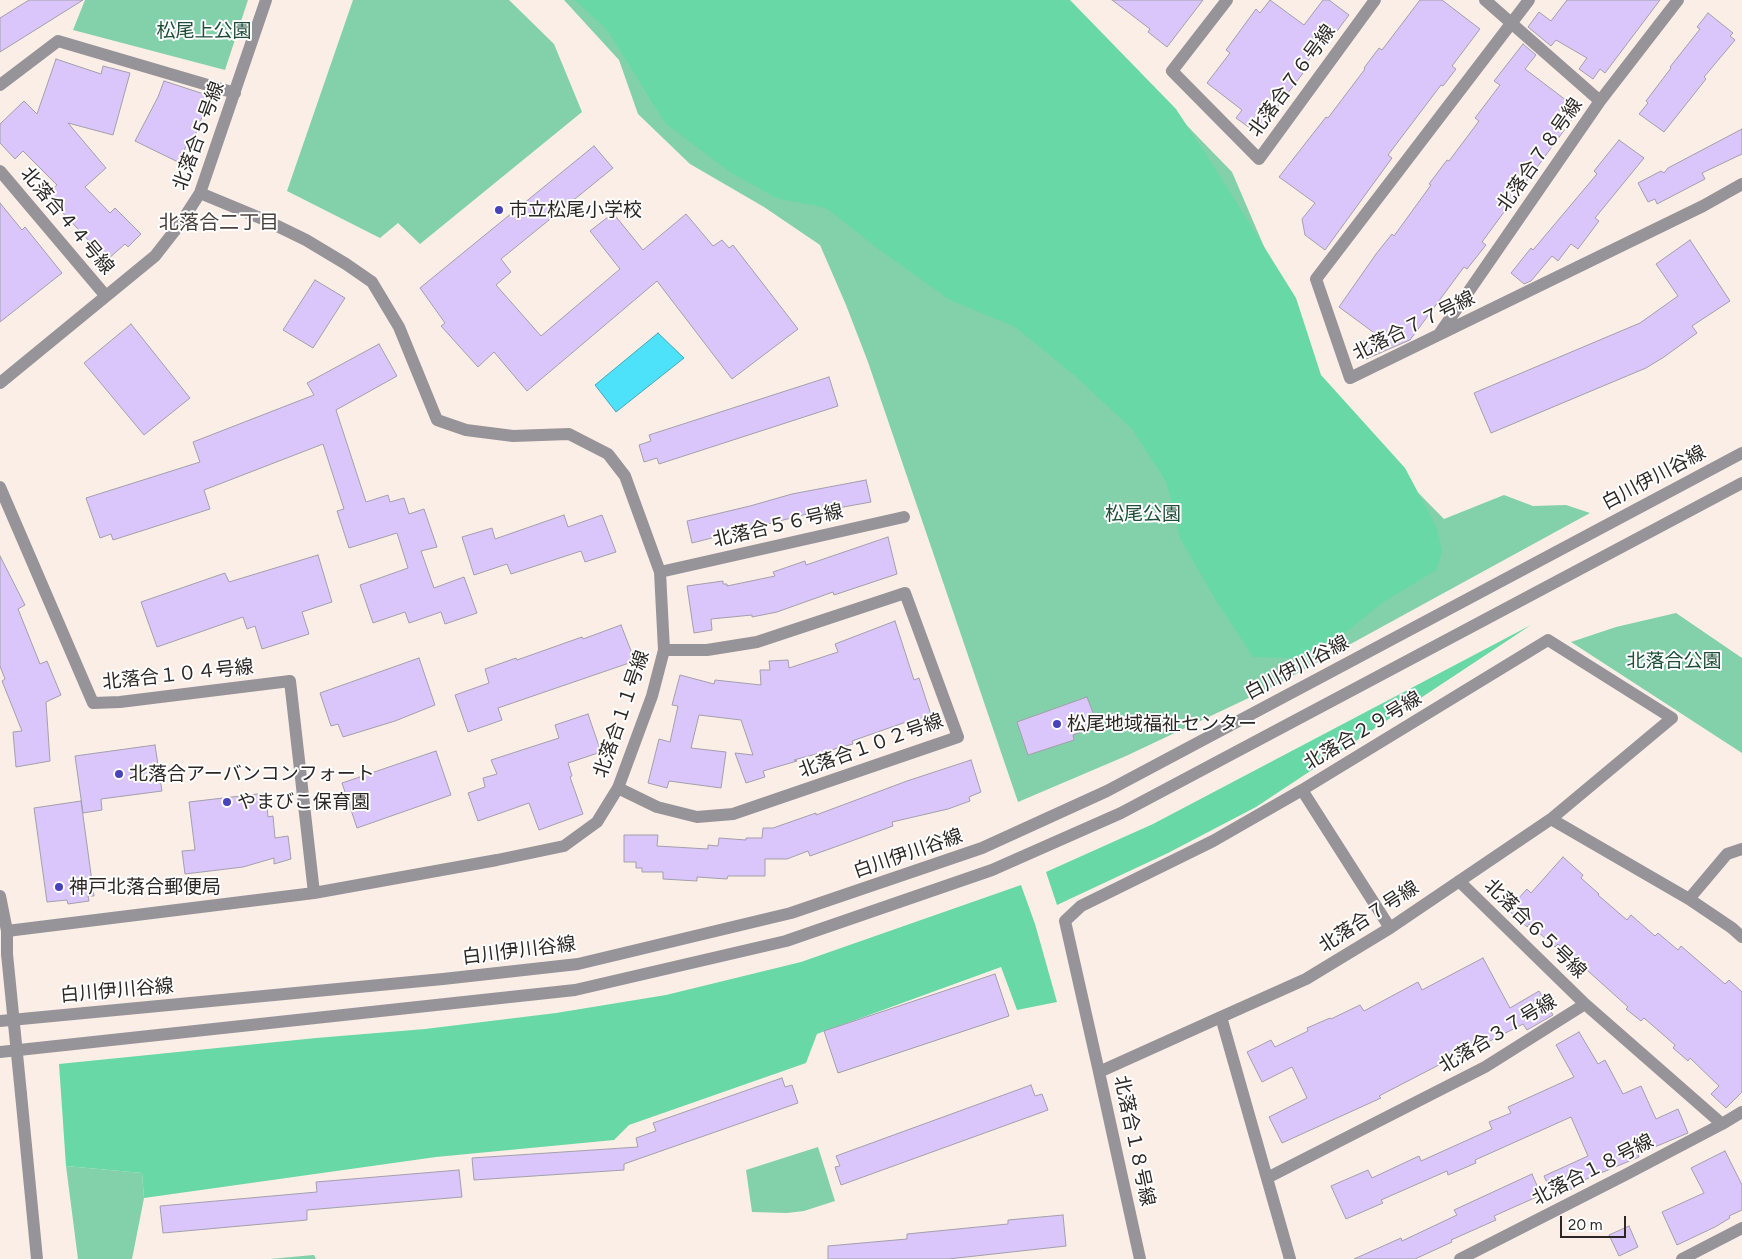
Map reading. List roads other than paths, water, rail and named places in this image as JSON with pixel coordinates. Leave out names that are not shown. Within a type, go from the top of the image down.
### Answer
[{"type":"street","name":"北落合５号線","points":[[0,383],[105,295],[155,256],[180,224],[200,193],[266,0]]},
{"type":"street","name":"北落合７６号線","points":[[1227,0],[1172,71],[1259,158],[1375,0]]},
{"type":"street","points":[[1485,0],[1600,101]]},
{"type":"street","name":"北落合７７号線","points":[[1529,0],[1316,279],[1350,378],[1704,206],[1742,184]]},
{"type":"street","name":"北落合７８号線","points":[[1438,335],[1600,101],[1678,0]]},
{"type":"street","points":[[0,85],[58,41],[235,93]]},
{"type":"street","name":"北落合４４号線","points":[[0,171],[105,295]]},
{"type":"street","name":"北落合１１号線","points":[[7,931],[314,893],[564,846],[597,822],[618,788],[652,696],[664,650],[660,572],[625,476],[608,454],[569,434],[513,436],[466,430],[437,420],[400,327],[372,282],[306,240],[265,220],[200,193]]},
{"type":"street","name":"白川伊川谷線","points":[[0,1021],[433,980],[578,964],[791,913],[982,848],[1106,791],[1742,453]]},
{"type":"street","points":[[0,1052],[575,990],[786,941],[992,870],[1121,813],[1742,483]]},
{"type":"street","name":"北落合１０４号線","points":[[0,487],[93,703],[120,702],[290,681],[314,893]]},
{"type":"street","name":"北落合５６号線","points":[[660,572],[904,517]]},
{"type":"street","name":"北落合１０２号線","points":[[618,788],[657,807],[697,817],[733,814],[958,738],[905,594],[757,642],[707,650],[664,650]]},
{"type":"street","name":"北落合２９号線","points":[[1099,1072],[1065,921],[1081,906],[1213,841],[1302,790],[1548,640],[1672,718],[1551,818]]},
{"type":"street","points":[[1302,790],[1390,928]]},
{"type":"street","points":[[1551,818],[1689,899],[1742,937]]},
{"type":"street","name":"北落合７号線","points":[[1221,1017],[1306,979],[1390,928],[1551,818]]},
{"type":"street","points":[[1689,899],[1727,854],[1742,849]]},
{"type":"street","name":"北落合６５号線","points":[[1459,881],[1585,1004]]},
{"type":"street","points":[[0,896],[7,931],[7,954],[37,1259]]},
{"type":"street","name":"北落合３７号線","points":[[1267,1178],[1484,1067],[1585,1004],[1722,1124]]},
{"type":"street","points":[[1221,1017],[1290,1259]]},
{"type":"street","name":"北落合１８号線","points":[[1140,1259],[1099,1072],[1221,1017]]},
{"type":"street","name":"北落合１８号線","points":[[1460,1259],[1742,1112]]},
{"type":"street","points":[[1682,1259],[1742,1228]]},
{"type":"water","points":[[658,333],[684,358],[616,412],[595,385]]},
{"type":"place","name":"市立松尾小学校","points":[[499,210]]},
{"type":"place","name":"松尾地域福祉センター","points":[[1057,724]]},
{"type":"place","name":"北落合アーバンコンフォート","points":[[119,774]]},
{"type":"place","name":"やまびこ保育園","points":[[227,802]]},
{"type":"place","name":"神戸北落合郵便局","points":[[59,887]]},
{"type":"district","name":"北落合二丁目","points":[[219,223]]},
{"type":"park label","name":"松尾上公園","points":[[204,31]]},
{"type":"park label","name":"松尾公園","points":[[1143,514]]},
{"type":"park label","name":"北落合公園","points":[[1674,661]]}]
